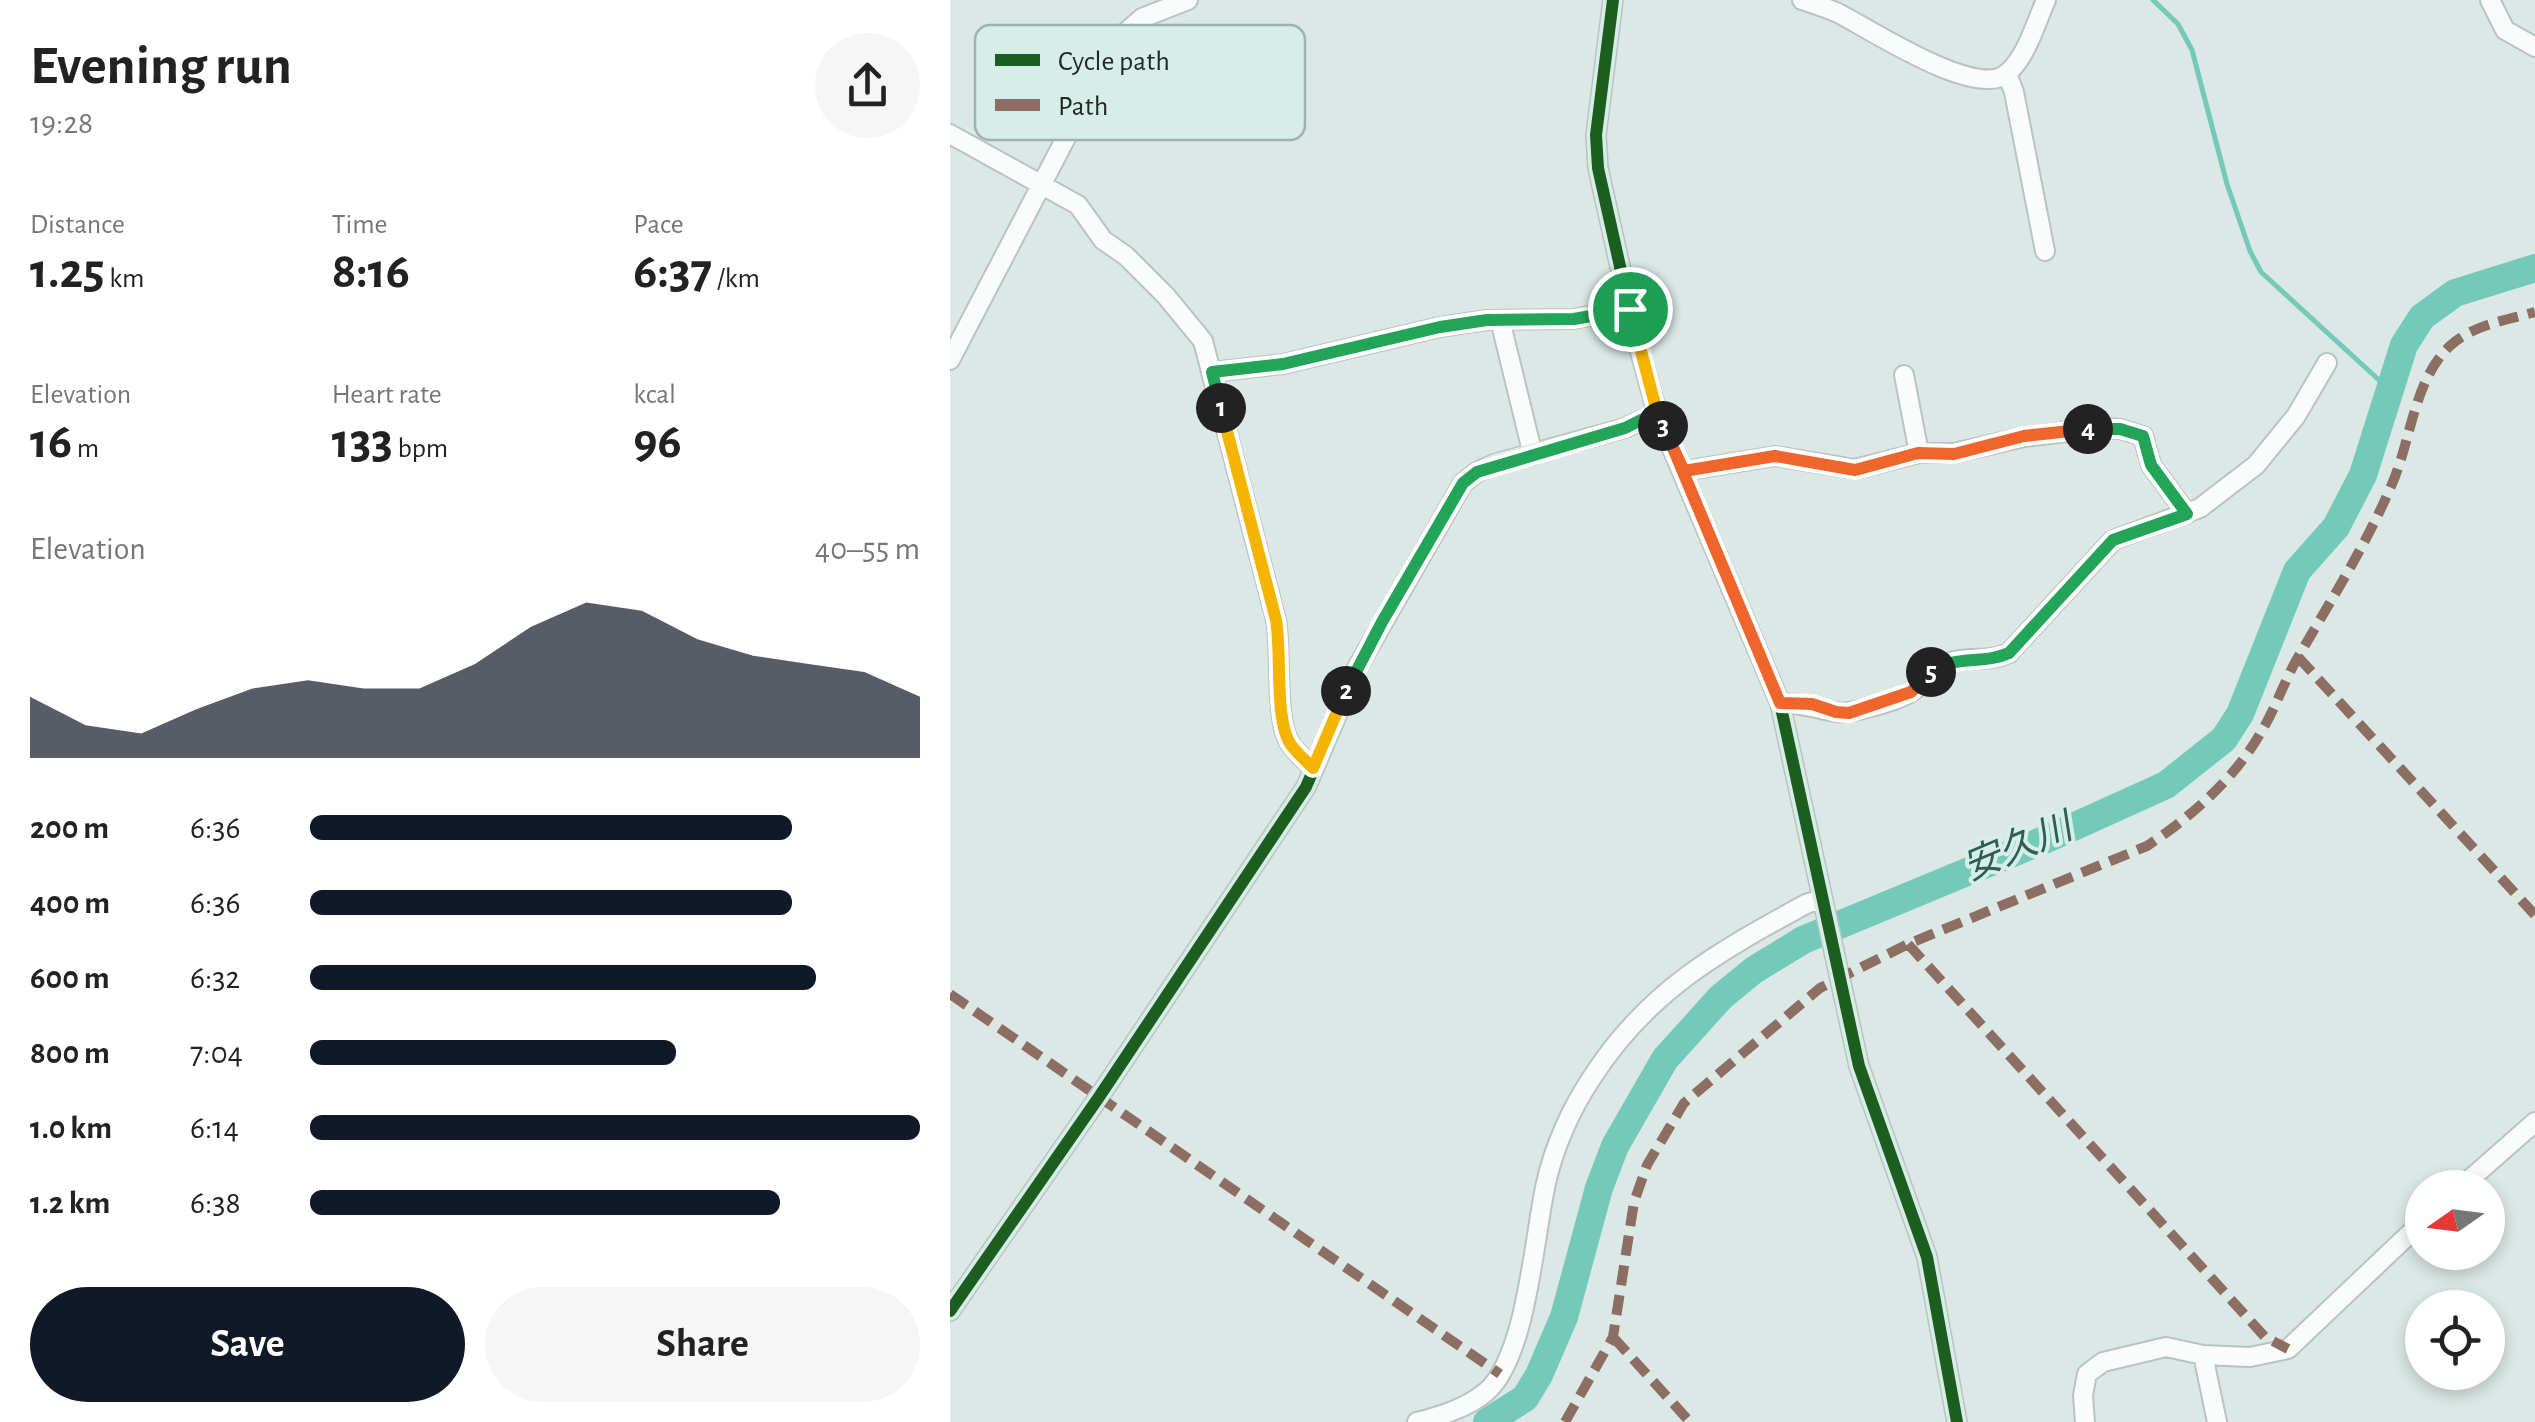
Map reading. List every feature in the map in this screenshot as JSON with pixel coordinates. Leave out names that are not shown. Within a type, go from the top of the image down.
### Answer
[{"type":"street","points":[[1134,25],[1142,18],[1188,0]]},
{"type":"street","points":[[1613,0],[1596,134],[1606,209],[1630,309],[1657,412],[1780,703],[1859,1066],[1927,1256],[1957,1422]]},
{"type":"street","points":[[1802,0],[1838,13],[1902,52],[1988,80],[2007,74],[2016,62],[2046,0]]},
{"type":"street","points":[[2490,0],[2505,30],[2535,47]]},
{"type":"street","points":[[2007,74],[2014,92],[2045,251]]},
{"type":"street","points":[[950,134],[1078,204],[1103,240],[1126,256],[1166,296],[1203,341],[1276,620],[1281,647],[1282,725],[1290,744],[1313,768]]},
{"type":"street","points":[[950,360],[1065,140]]},
{"type":"street","points":[[1212,372],[1283,364],[1440,327],[1500,320],[1574,319],[1630,309]]},
{"type":"street","points":[[1500,320],[1532,455]]},
{"type":"street","points":[[1780,703],[1812,704],[1849,713],[1911,692],[1926,676],[1953,661],[1985,661],[2009,653],[2113,540],[2187,514],[2256,465],[2296,416],[2327,364]]},
{"type":"street","points":[[1904,375],[1918,453]]},
{"type":"street","points":[[950,1311],[1306,787],[1357,668],[1463,483],[1494,464],[1625,428],[1657,412]]},
{"type":"street","points":[[1684,471],[1775,456],[1855,470],[1918,453],[1954,454],[2024,436],[2120,429],[2143,436],[2151,465],[2187,514]]},
{"type":"street","points":[[1417,1422],[1446,1414],[1487,1391],[1510,1360],[1556,1151],[1583,1093],[1611,1052],[1649,1006],[1688,973],[1718,952],[1822,899]]},
{"type":"street","points":[[2480,1170],[2535,1122]]},
{"type":"street","points":[[2085,1422],[2083,1395],[2087,1374],[2102,1362],[2166,1347],[2203,1355],[2250,1357],[2288,1349],[2405,1238]]},
{"type":"street","points":[[2203,1355],[2217,1422]]},
{"type":"waterway","points":[[2153,0],[2178,24],[2192,50],[2227,184],[2261,272],[2391,391]]},
{"type":"waterway","name":"安久川","points":[[1487,1422],[1525,1398],[1539,1375],[1564,1317],[1599,1188],[1615,1146],[1665,1059],[1721,997],[1754,970],[1803,940],[2166,785],[2224,739],[2240,714],[2297,571],[2336,527],[2363,475],[2404,345],[2422,317],[2455,293],[2535,268]]},
{"type":"marked path","points":[[1565,1422],[1613,1337],[1634,1202],[1647,1165],[1684,1103],[1820,988],[1908,944],[2147,846],[2210,796],[2260,734],[2295,662],[2372,527],[2392,484],[2421,392],[2439,359],[2469,333],[2535,312]]},
{"type":"marked path","points":[[2298,657],[2535,915]]},
{"type":"marked path","points":[[1908,944],[2265,1337],[2288,1349]]},
{"type":"marked path","points":[[950,994],[1500,1374]]},
{"type":"marked path","points":[[1613,1337],[1690,1422]]},
{"type":"cycle path","points":[[1613,0],[1596,135],[1598,168],[1634,329],[1657,413],[1780,703],[1859,1066],[1927,1257],[1957,1422]]},
{"type":"cycle path","points":[[950,1311],[1306,787],[1357,668],[1463,483],[1494,464],[1625,428],[1657,413]]},
{"type":"route","points":[[1630,309],[1574,319],[1487,320],[1440,327],[1316,358],[1212,372],[1276,620],[1281,647],[1282,725],[1290,744],[1313,768],[1357,668],[1463,483],[1494,464],[1625,428],[1657,412],[1684,471],[1775,456],[1855,470],[1918,453],[1954,454],[2024,436],[2120,429],[2143,436],[2151,465],[2187,514],[2113,540],[2009,653],[1997,659],[1953,661],[1938,667],[1911,692],[1849,713],[1812,704],[1780,703],[1657,412],[1630,309]]}]
